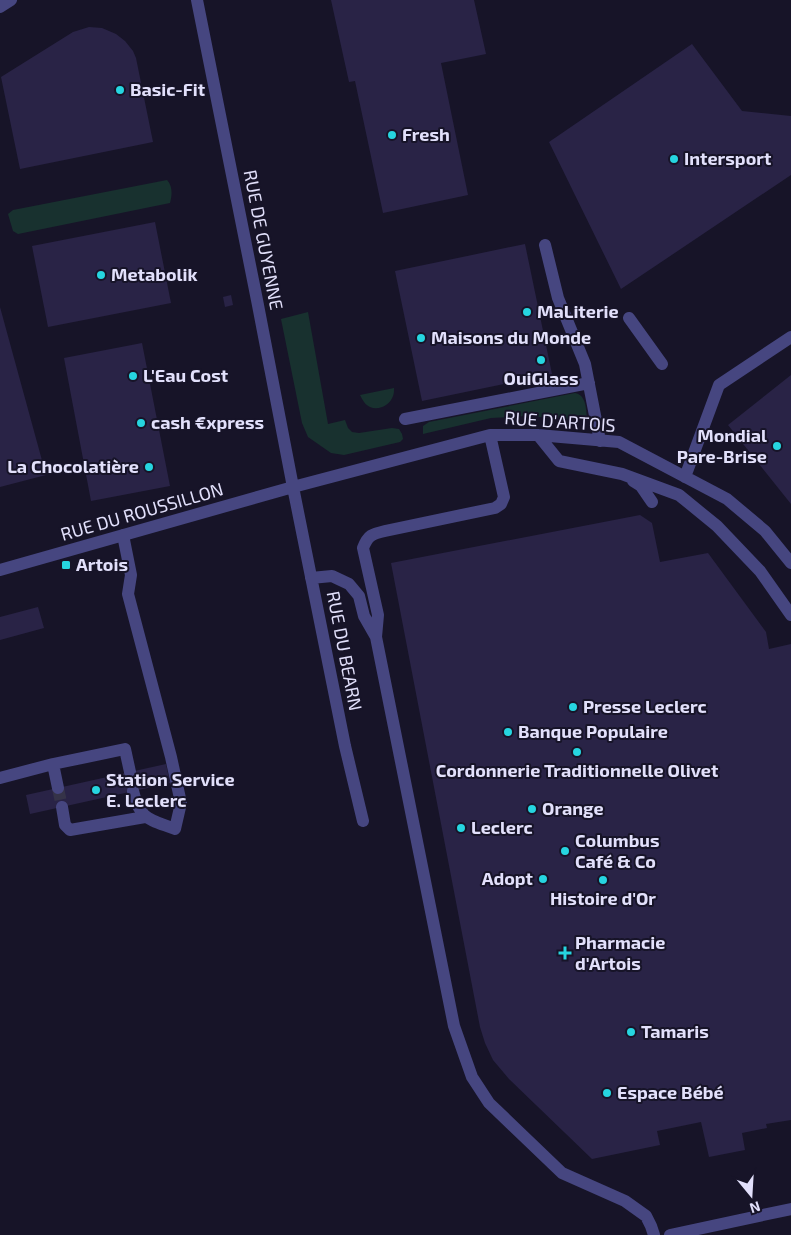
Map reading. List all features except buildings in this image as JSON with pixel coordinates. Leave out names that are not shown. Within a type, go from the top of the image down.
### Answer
[{"type":"street","points":[[0,7],[11,0]]},
{"type":"street","name":"RUE DE GUYENNE","points":[[197,0],[293,487]]},
{"type":"street","points":[[545,245],[558,298],[585,364],[600,441]]},
{"type":"street","points":[[629,318],[662,364]]},
{"type":"street","points":[[685,477],[719,385],[791,337]]},
{"type":"street","points":[[405,419],[589,382]]},
{"type":"street","points":[[490,435],[504,497],[501,504],[495,508],[374,534],[366,539],[363,548],[378,615],[376,637],[454,1026],[472,1078],[489,1103],[562,1173],[625,1201],[646,1216],[652,1226],[654,1235]]},
{"type":"street","name":"RUE D'ARTOIS","points":[[293,487],[490,435],[538,435],[619,442],[727,499],[765,531],[791,563]]},
{"type":"street","points":[[538,435],[559,461],[622,474],[679,494],[718,526],[760,571],[791,615]]},
{"type":"street","points":[[622,474],[641,486],[652,502]]},
{"type":"street","name":"RUE DU ROUSSILLON","points":[[0,570],[293,487]]},
{"type":"street","name":"RUE DU BEARN","points":[[293,487],[345,746],[363,821]]},
{"type":"street","points":[[62,807],[65,825],[70,830],[145,817],[175,828],[181,803],[171,757],[128,594],[131,575],[123,536]]},
{"type":"street","points":[[311,578],[332,576],[349,584],[359,596],[364,616],[376,637]]},
{"type":"street","points":[[0,778],[53,764],[125,749],[130,772]]},
{"type":"street","points":[[53,764],[58,788]]},
{"type":"street","points":[[133,791],[136,804],[145,817]]},
{"type":"street","points":[[670,1235],[730,1229],[791,1209]]},
{"type":"green space","points":[[167,180],[172,194],[170,203],[18,234],[13,231],[8,214],[13,210]]},
{"type":"green space","points":[[308,312],[328,424],[345,420],[352,432],[359,433],[392,428],[399,429],[403,439],[400,442],[344,455],[331,453],[308,437],[302,423],[281,319]]},
{"type":"green space","points":[[394,388],[392,399],[380,408],[368,406],[360,395]]},
{"type":"green space","points":[[575,393],[579,394],[585,402],[587,418],[585,420],[526,416],[491,418],[423,434],[423,426],[429,422]]},
{"type":"tunnel","points":[[130,772],[133,791]]},
{"type":"tunnel","points":[[58,788],[62,807]]},
{"type":"place","name":"Basic-Fit","points":[[120,90]]},
{"type":"place","name":"Fresh","points":[[392,135]]},
{"type":"place","name":"Intersport","points":[[674,159]]},
{"type":"place","name":"Metabolik","points":[[101,275]]},
{"type":"place","name":"MaLiterie","points":[[527,312]]},
{"type":"place","name":"Maisons du Monde","points":[[421,338]]},
{"type":"place","name":"OuiGlass","points":[[541,360]]},
{"type":"place","name":"L'Eau Cost","points":[[133,376]]},
{"type":"place","name":"cash €xpress","points":[[141,423]]},
{"type":"place","name":"Mondial Pare-Brise","points":[[777,446]]},
{"type":"place","name":"La Chocolatière","points":[[149,467]]},
{"type":"place","name":"Artois","points":[[66,565]]},
{"type":"place","name":"Presse Leclerc","points":[[573,707]]},
{"type":"place","name":"Banque Populaire","points":[[508,732]]},
{"type":"place","name":"Cordonnerie Traditionnelle Olivet","points":[[577,752]]},
{"type":"place","name":"Station Service E. Leclerc","points":[[96,790]]},
{"type":"place","name":"Orange","points":[[532,809]]},
{"type":"place","name":"Leclerc","points":[[461,828]]},
{"type":"place","name":"Columbus Café & Co","points":[[565,851]]},
{"type":"place","name":"Adopt","points":[[543,879]]},
{"type":"place","name":"Histoire d'Or","points":[[603,880]]},
{"type":"place","name":"Pharmacie d'Artois","points":[[565,953]]},
{"type":"place","name":"Tamaris","points":[[631,1032]]},
{"type":"place","name":"Espace Bébé","points":[[607,1093]]}]
